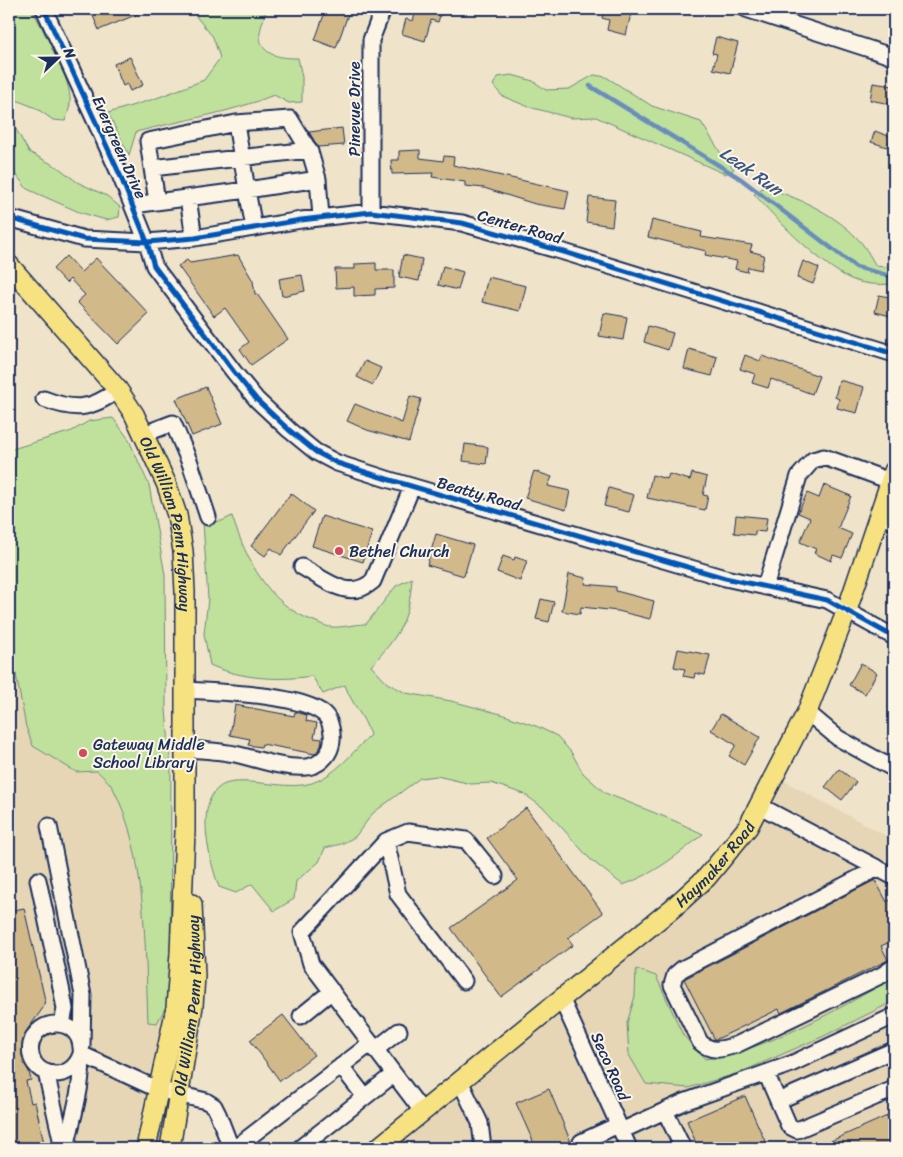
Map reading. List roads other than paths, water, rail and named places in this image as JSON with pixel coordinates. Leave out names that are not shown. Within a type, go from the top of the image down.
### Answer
[{"type":"main road","name":"Old William Penn Highway","points":[[9,265],[118,390],[144,434],[166,483],[178,524],[185,592],[186,832],[177,998],[146,1148]]},
{"type":"main road","name":"Haymaker Road","points":[[379,1147],[674,907],[707,877],[743,833],[760,806],[807,712],[847,610],[887,518],[892,476]]},
{"type":"main road","name":"Old William Penn Highway","points":[[170,1148],[193,1006],[195,976],[193,906],[186,832]]},
{"type":"street","name":"Evergreen Drive","points":[[44,9],[147,242]]},
{"type":"street","name":"Pinevue Drive","points":[[371,212],[371,40],[383,9]]},
{"type":"street","points":[[746,9],[894,57]]},
{"type":"street","points":[[157,202],[148,140],[236,123],[290,119],[309,150],[318,179],[321,217]]},
{"type":"street","points":[[236,123],[254,228]]},
{"type":"street","points":[[152,168],[309,150]]},
{"type":"street","points":[[132,206],[318,179]]},
{"type":"street","points":[[188,198],[194,238]]},
{"type":"street","name":"Center Road","points":[[9,218],[84,239],[147,242],[194,238],[321,217],[371,212],[462,223],[564,252],[894,354]]},
{"type":"street","name":"Beatty Road","points":[[147,242],[154,266],[167,286],[257,400],[316,452],[338,464],[706,572],[827,600],[894,637]]},
{"type":"street","points":[[44,399],[67,408],[86,407],[103,400],[118,390]]},
{"type":"street","points":[[144,434],[173,423],[190,464],[208,517]]},
{"type":"street","points":[[765,587],[799,476],[813,460],[824,457],[892,476]]},
{"type":"street","points":[[302,567],[348,592],[358,591],[367,586],[373,581],[412,487]]},
{"type":"street","points":[[185,690],[224,692],[297,702],[316,708],[325,715],[332,728],[332,736],[327,754],[321,761],[308,767],[295,767],[224,753],[185,750]]},
{"type":"street","points":[[807,712],[838,738],[894,769]]},
{"type":"street","points":[[760,806],[894,877]]},
{"type":"street","points":[[49,826],[83,995],[80,1081],[65,1148]]},
{"type":"street","points":[[422,1111],[311,964],[302,932],[386,841],[408,832],[466,840],[494,876]]},
{"type":"street","points":[[386,841],[398,894],[464,981]]},
{"type":"street","points":[[878,868],[682,969],[675,975],[672,985],[700,1042],[717,1050],[736,1045],[894,967]]},
{"type":"street","points":[[38,880],[65,1009],[62,1024]]},
{"type":"street","points":[[301,1016],[332,991]]},
{"type":"street","points":[[63,999],[83,995]]},
{"type":"street","name":"Seco Road","points":[[561,998],[629,1148]]},
{"type":"street","points":[[581,1142],[790,1064],[894,1016]]},
{"type":"street","points":[[62,1024],[75,1032],[81,1050],[74,1068],[67,1072],[53,1074],[46,1072],[34,1061],[31,1044],[39,1030],[46,1026],[62,1024]]},
{"type":"street","points":[[81,1050],[157,1089],[179,1096],[206,1101],[214,1106],[233,1148],[341,1066],[400,1031]]},
{"type":"street","points":[[778,1101],[894,1050]]},
{"type":"street","points":[[341,1066],[365,1096]]},
{"type":"street","points":[[46,1072],[65,1148]]},
{"type":"street","points":[[766,1073],[789,1126],[802,1130],[894,1089]]},
{"type":"street","points":[[300,1148],[394,1074]]},
{"type":"street","points":[[460,1080],[480,1123],[483,1148]]},
{"type":"street","points":[[665,1111],[683,1148]]},
{"type":"waterway","name":"Leak Run","points":[[590,86],[741,179],[856,267],[894,277]]},
{"type":"place","name":"Bethel Church","points":[[339,551]]},
{"type":"place","name":"Gateway Middle School Library","points":[[83,753]]}]
